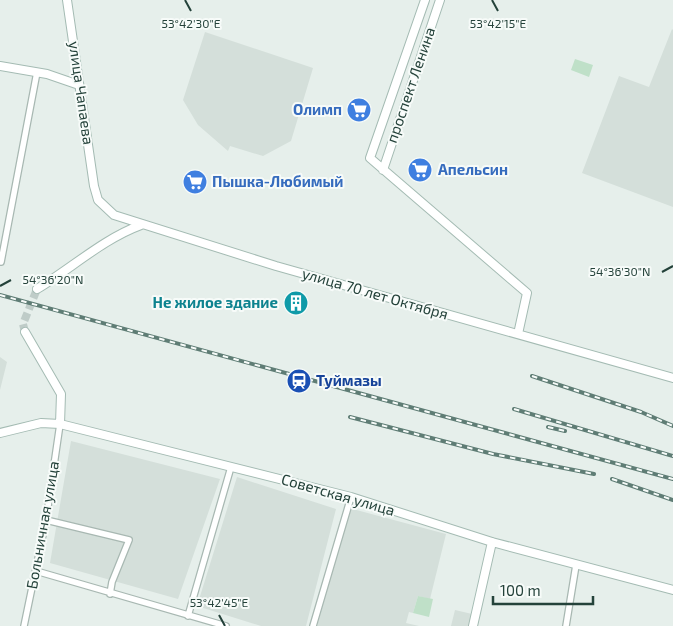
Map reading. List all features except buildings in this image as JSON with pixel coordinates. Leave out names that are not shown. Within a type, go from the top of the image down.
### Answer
[{"type":"street","name":"улица Чапаева","points":[[67,0],[94,186]]},
{"type":"street","name":"проспект Ленина","points":[[425,0],[370,158],[383,170],[440,0]]},
{"type":"street","points":[[0,66],[36,72],[79,85]]},
{"type":"street","points":[[1,262],[36,72]]},
{"type":"street","points":[[383,170],[527,293],[518,334]]},
{"type":"street","name":"улица 70 лет Октября","points":[[94,186],[98,200],[107,210],[123,219],[276,266],[673,378]]},
{"type":"street","points":[[37,289],[66,272],[118,233],[142,225]]},
{"type":"street","points":[[25,332],[62,394],[60,424]]},
{"type":"street","name":"Советская улица","points":[[0,433],[40,423],[60,424],[350,497],[492,542],[673,590]]},
{"type":"street","name":"Больничная улица","points":[[24,626],[46,520],[60,424]]},
{"type":"street","points":[[188,616],[231,467]]},
{"type":"street","points":[[313,626],[350,497]]},
{"type":"street","points":[[46,520],[129,540],[112,582],[110,594]]},
{"type":"street","points":[[473,626],[492,542]]},
{"type":"street","points":[[566,626],[576,565]]},
{"type":"street","points":[[36,571],[110,594],[226,626]]},
{"type":"shaded area","points":[[672,29],[673,207],[582,173],[619,76],[649,87]]},
{"type":"shaded area","points":[[205,32],[313,68],[291,141],[263,156],[230,146],[228,151],[198,125],[183,100]]},
{"type":"shaded area","points":[[0,357],[7,362],[0,390]]},
{"type":"shaded area","points":[[71,441],[220,479],[178,599],[50,563]]},
{"type":"shaded area","points":[[237,477],[336,509],[306,626],[261,626],[197,606]]},
{"type":"shaded area","points":[[349,508],[446,534],[430,599],[418,596],[413,613],[409,612],[406,623],[419,626],[317,626]]},
{"type":"shaded area","points":[[455,610],[472,614],[469,626],[451,626]]},
{"type":"green space","points":[[575,59],[593,65],[589,77],[571,70]]},
{"type":"green space","points":[[418,596],[433,599],[429,617],[413,613]]},
{"type":"tunnel","points":[[25,332],[23,324],[37,289]]},
{"type":"railway","points":[[0,295],[673,479]]},
{"type":"railway","points":[[532,376],[641,412],[673,426]]},
{"type":"railway","points":[[514,409],[673,456]]},
{"type":"railway","points":[[350,417],[493,454],[594,474]]},
{"type":"railway","points":[[548,427],[565,431]]},
{"type":"railway","points":[[612,479],[673,500]]},
{"type":"place","name":"Олимп","points":[[359,110]]},
{"type":"place","name":"Апельсин","points":[[420,170]]},
{"type":"place","name":"Пышка-Любимый","points":[[195,182]]},
{"type":"place","name":"Не жилое здание","points":[[296,303]]},
{"type":"place","name":"Туймазы","points":[[299,381]]}]
